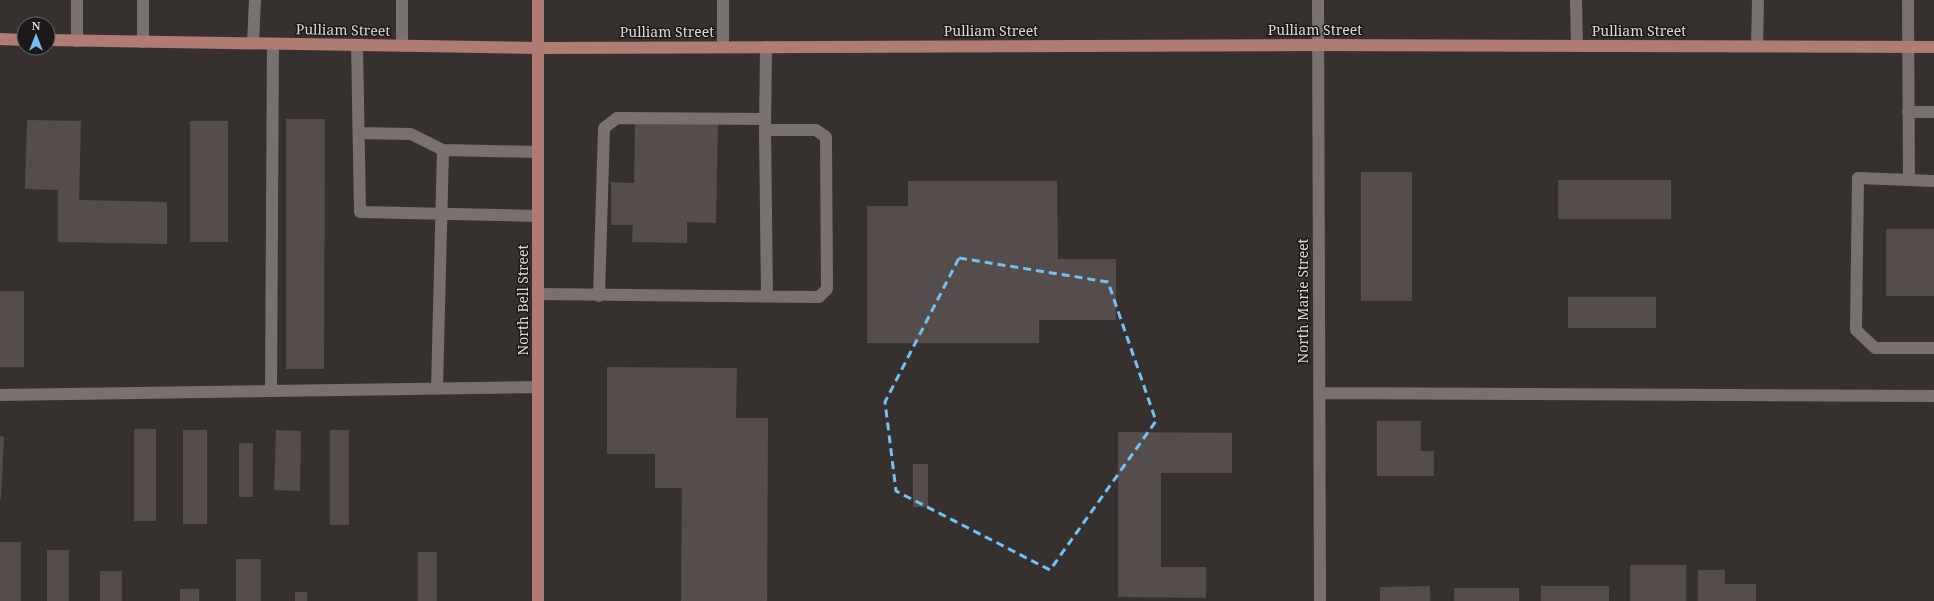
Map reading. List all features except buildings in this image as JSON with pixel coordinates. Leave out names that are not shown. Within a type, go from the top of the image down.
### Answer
[{"type":"main road","name":"North Bell Street","points":[[538,0],[538,601]]},
{"type":"main road","points":[[0,39],[16,40]]},
{"type":"main road","name":"Pulliam Street","points":[[56,40],[538,48],[1317,45],[1934,47]]},
{"type":"street","points":[[77,0],[77,41]]},
{"type":"street","points":[[143,0],[143,42]]},
{"type":"street","points":[[253,43],[255,0]]},
{"type":"street","points":[[402,0],[402,46]]},
{"type":"street","points":[[723,0],[723,47]]},
{"type":"street","name":"North Marie Street","points":[[1318,0],[1320,601]]},
{"type":"street","points":[[1576,0],[1577,46]]},
{"type":"street","points":[[1756,46],[1758,0]]},
{"type":"street","points":[[1908,0],[1909,180]]},
{"type":"street","points":[[271,391],[273,44]]},
{"type":"street","points":[[357,45],[360,212],[538,216]]},
{"type":"street","points":[[766,47],[765,125],[767,297]]},
{"type":"street","points":[[1908,112],[1934,112]]},
{"type":"street","points":[[538,294],[599,296],[819,297],[827,289],[826,137],[816,130],[765,125],[617,118],[604,128],[599,296]]},
{"type":"street","points":[[359,133],[411,134],[443,150],[538,152]]},
{"type":"street","points":[[437,388],[443,150]]},
{"type":"street","points":[[1934,181],[1858,178],[1856,330],[1875,348],[1934,348]]},
{"type":"street","points":[[0,395],[437,388],[538,388]]},
{"type":"street","points":[[1319,394],[1934,396]]},
{"type":"highlighted area","points":[[959,258],[1108,282],[1156,421],[1050,570],[896,491],[885,402]]}]
